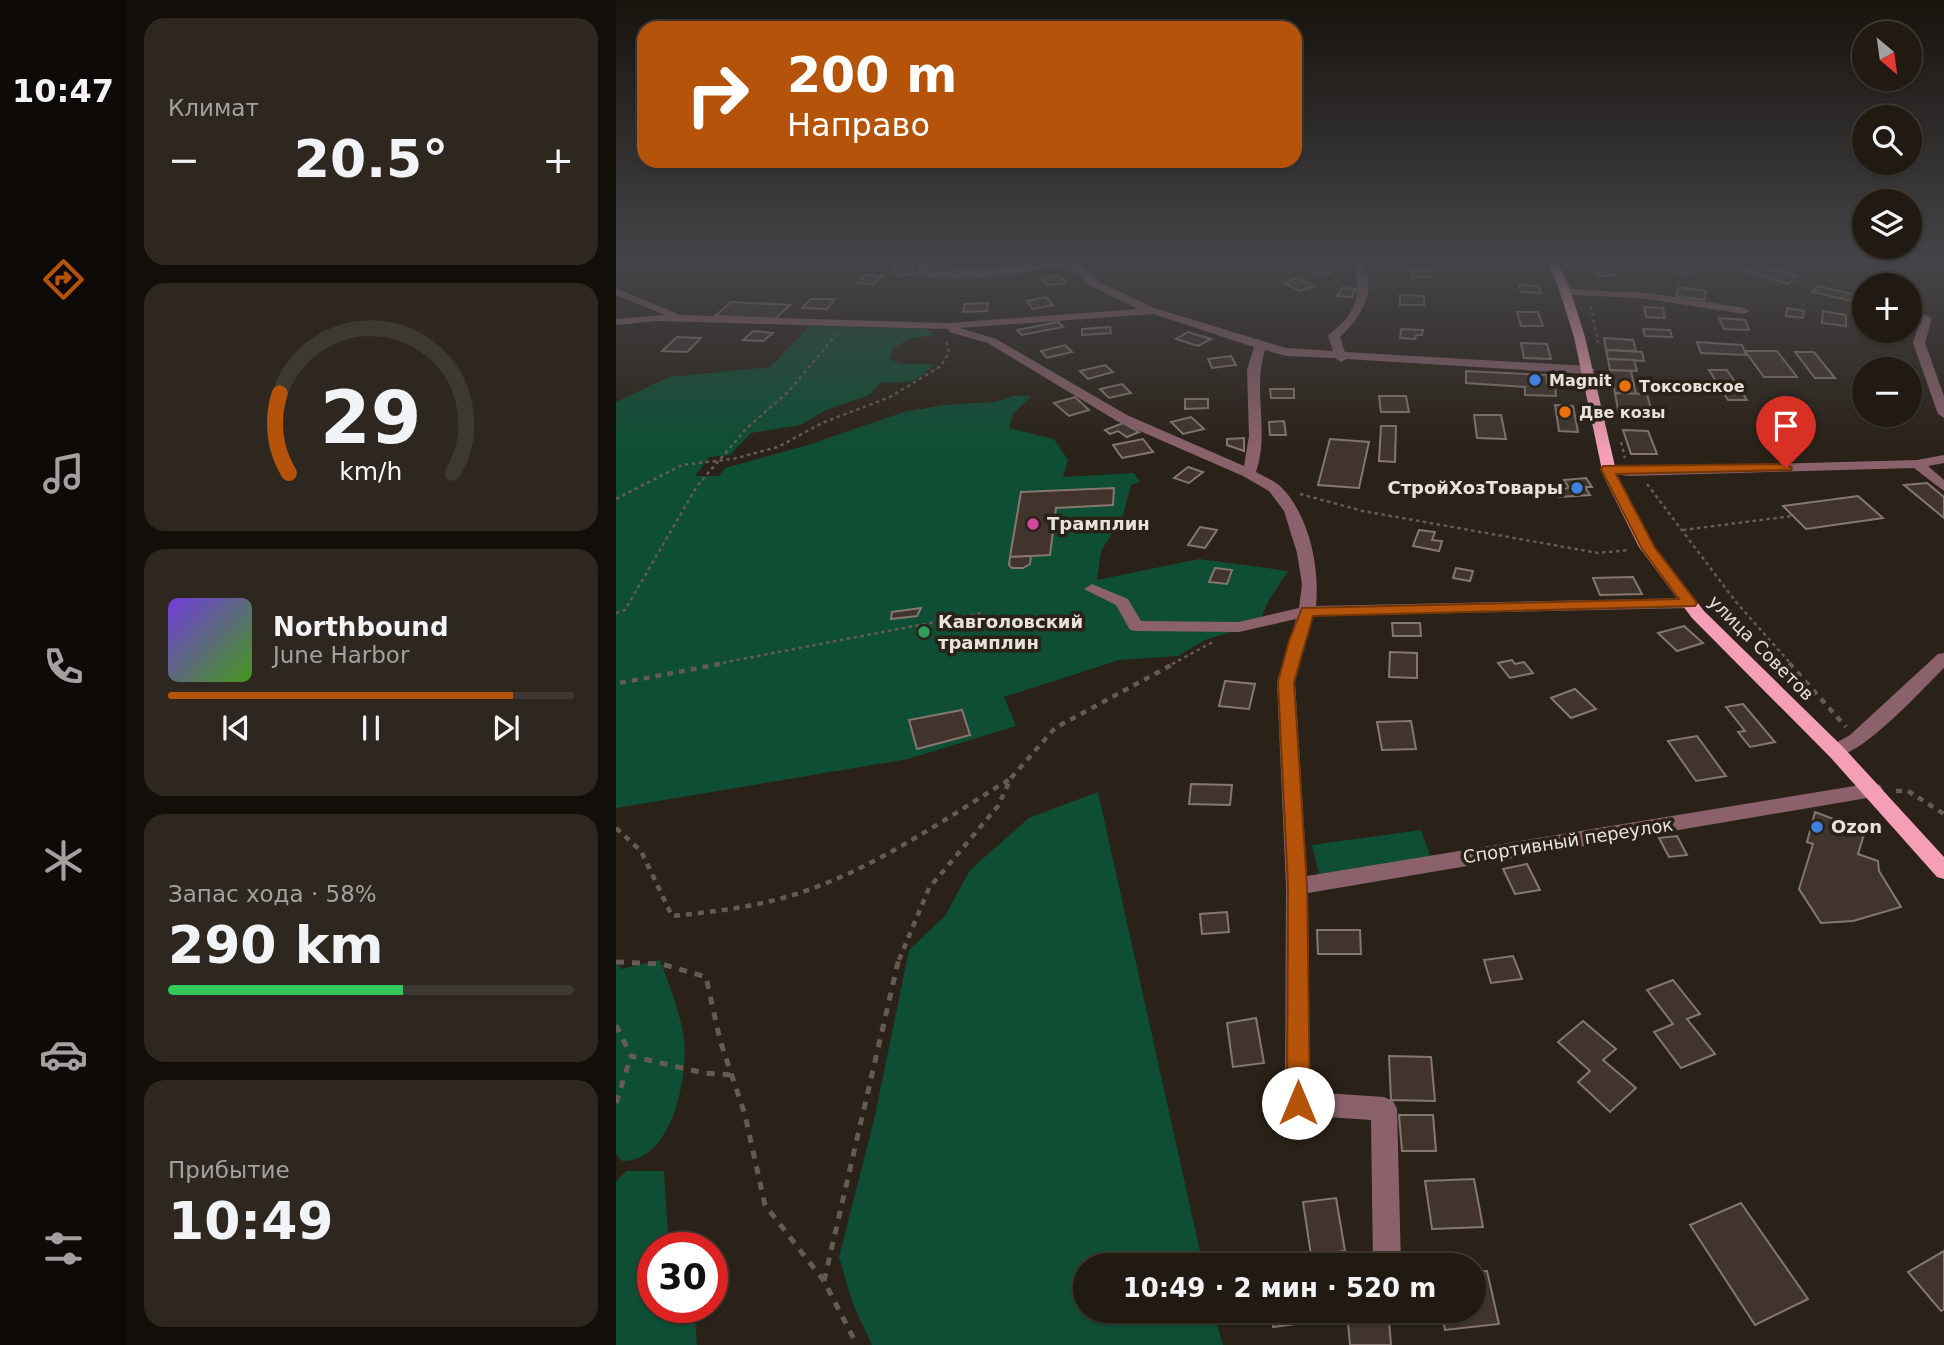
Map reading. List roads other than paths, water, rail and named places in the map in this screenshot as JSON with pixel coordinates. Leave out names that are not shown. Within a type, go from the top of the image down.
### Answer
[{"type":"main road","name":"улица Советов","points":[[1575,325],[1588,370],[1607,469],[1648,549],[1689,603],[1837,751],[1944,871]]},
{"type":"street","points":[[873,325],[948,327],[977,325]]},
{"type":"street","points":[[1204,325],[1260,347],[1341,358],[1588,370]]},
{"type":"street","points":[[1341,358],[1334,336],[1345,325]]},
{"type":"street","points":[[948,327],[992,341],[1122,418],[1248,473],[1274,488],[1291,511],[1310,584],[1307,611],[1286,682],[1297,886],[1298,1103],[1384,1109],[1387,1253]]},
{"type":"street","points":[[1919,343],[1944,414]]},
{"type":"street","points":[[1248,473],[1255,458],[1257,433],[1252,371],[1260,347]]},
{"type":"street","points":[[1607,469],[1629,472],[1917,464],[1943,460]]},
{"type":"street","points":[[1917,464],[1944,487]]},
{"type":"street","points":[[1092,589],[1122,603],[1136,626],[1238,627],[1307,611],[1689,603]]},
{"type":"street","points":[[1837,751],[1857,740],[1944,658]]},
{"type":"street","name":"Спортивный переулок","points":[[1297,886],[1873,790]]},
{"type":"place","name":"Magnit","points":[[1535,380]]},
{"type":"place","name":"Токсовское","points":[[1625,386]]},
{"type":"place","name":"Две козы","points":[[1565,412]]},
{"type":"place","name":"СтройХозТовары","points":[[1577,488]]},
{"type":"place","name":"Трамплин","points":[[1033,524]]},
{"type":"place","name":"Кавголовский трамплин","points":[[924,632]]},
{"type":"place","name":"Ozon","points":[[1817,827]]}]
